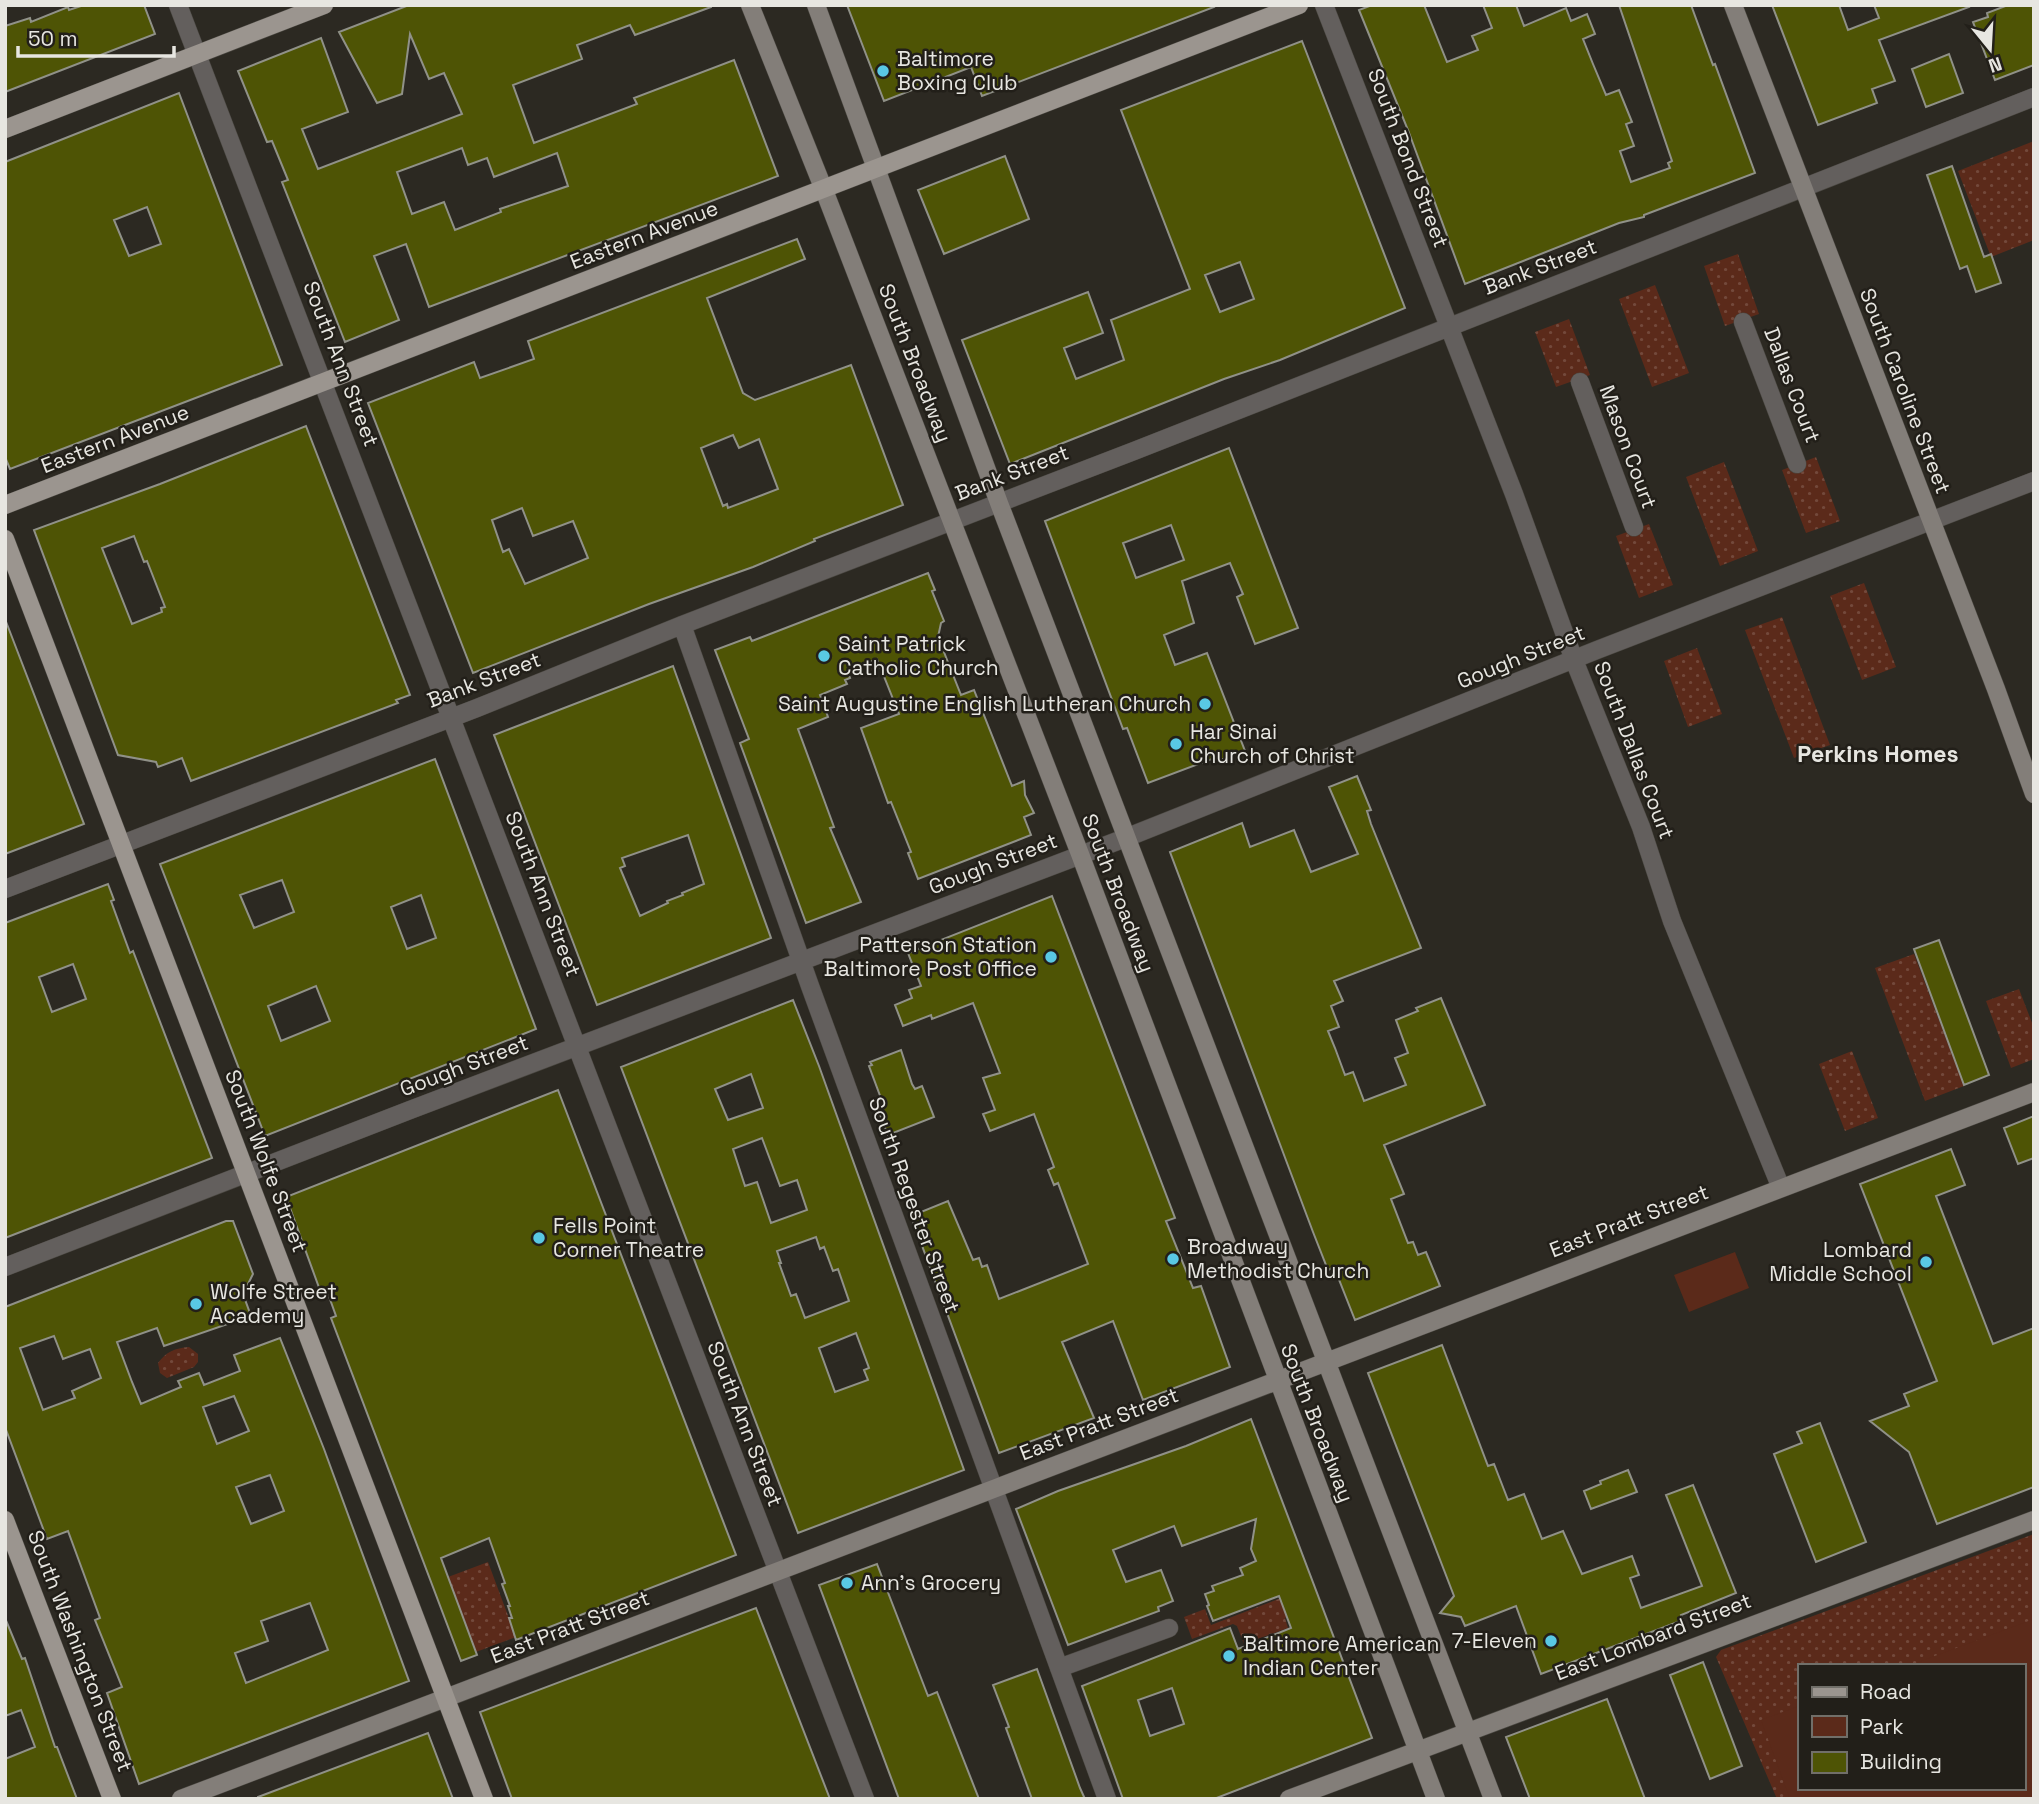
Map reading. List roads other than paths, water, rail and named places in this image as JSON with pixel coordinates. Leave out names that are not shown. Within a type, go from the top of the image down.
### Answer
[{"type":"main road","points":[[5,129],[324,5]]},
{"type":"main road","name":"South Broadway","points":[[750,5],[1080,855],[1276,1381],[1436,1799]]},
{"type":"main road","name":"South Broadway","points":[[816,5],[999,503],[1493,1799]]},
{"type":"main road","name":"Eastern Avenue","points":[[5,505],[1299,5]]},
{"type":"main road","name":"South Caroline Street","points":[[1733,5],[2034,794]]},
{"type":"main road","name":"South Wolfe Street","points":[[5,539],[484,1799]]},
{"type":"main road","name":"East Pratt Street","points":[[181,1799],[2034,1092]]},
{"type":"main road","name":"South Washington Street","points":[[5,1520],[112,1799]]},
{"type":"main road","name":"East Lombard Street","points":[[1289,1799],[2034,1520]]},
{"type":"street","name":"South Ann Street","points":[[178,5],[865,1799]]},
{"type":"street","name":"South Bond Street","points":[[1324,5],[1450,327]]},
{"type":"street","name":"Bank Street","points":[[5,890],[2034,97]]},
{"type":"street","name":"Dallas Court","points":[[1743,322],[1797,464]]},
{"type":"street","name":"South Dallas Court","points":[[1450,327],[1574,660],[1640,827],[1672,921],[1781,1188]]},
{"type":"street","name":"Mason Court","points":[[1580,382],[1634,527]]},
{"type":"street","name":"Gough Street","points":[[5,1267],[1128,837],[2034,481]]},
{"type":"street","name":"South Regester Street","points":[[682,625],[801,962],[1107,1799]]},
{"type":"street","points":[[1059,1668],[1169,1628]]},
{"type":"place","name":"Baltimore Boxing Club","points":[[883,71]]},
{"type":"place","name":"Saint Patrick Catholic Church","points":[[824,656]]},
{"type":"place","name":"Saint Augustine English Lutheran Church","points":[[1205,704]]},
{"type":"place","name":"Har Sinai Church of Christ","points":[[1176,744]]},
{"type":"place","name":"Patterson Station Baltimore Post Office","points":[[1051,957]]},
{"type":"place","name":"Fells Point Corner Theatre","points":[[539,1238]]},
{"type":"place","name":"Broadway Methodist Church","points":[[1173,1259]]},
{"type":"place","name":"Lombard Middle School","points":[[1926,1262]]},
{"type":"place","name":"Wolfe Street Academy","points":[[196,1304]]},
{"type":"place","name":"Ann's Grocery","points":[[847,1583]]},
{"type":"place","name":"7-Eleven","points":[[1551,1641]]},
{"type":"place","name":"Baltimore American Indian Center","points":[[1229,1656]]},
{"type":"district","name":"Perkins Homes","points":[[1878,754]]}]
